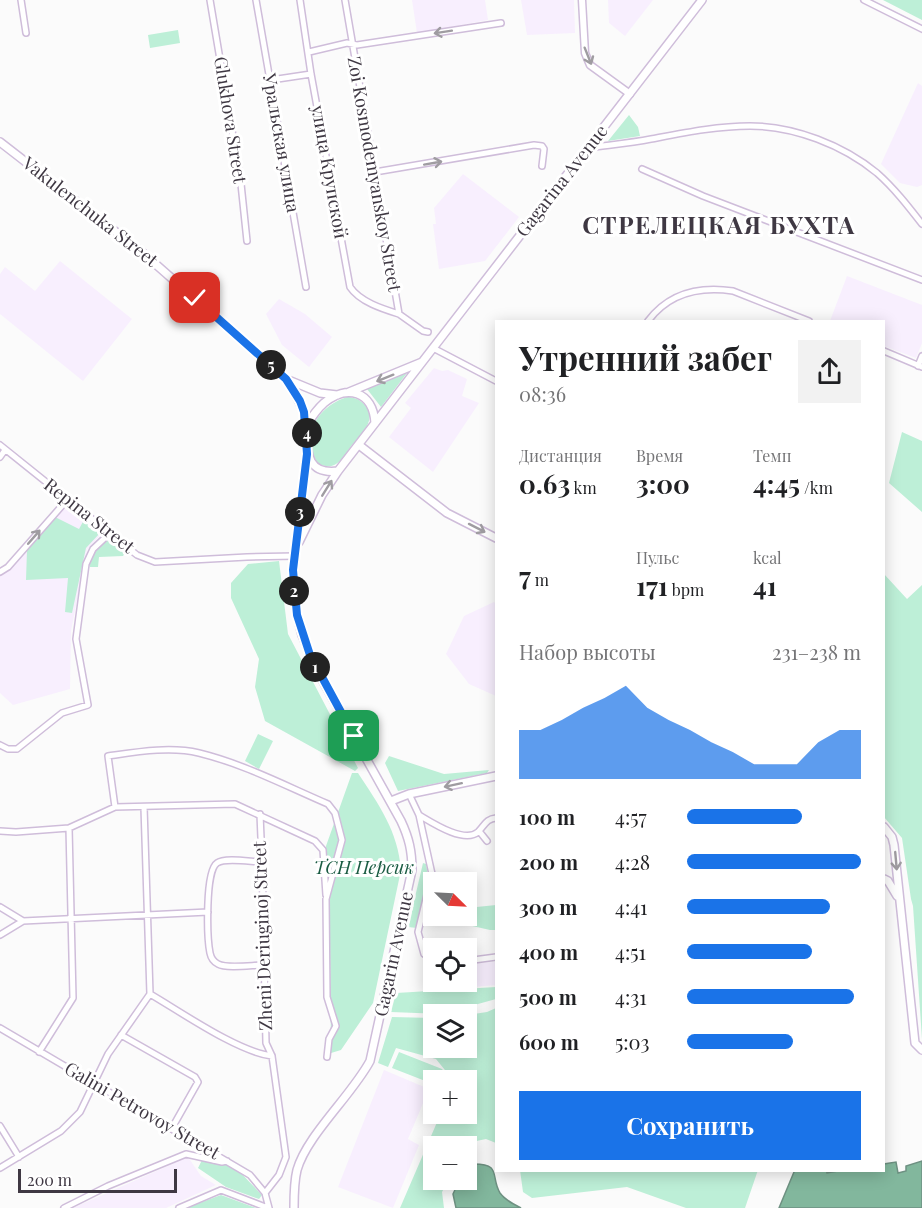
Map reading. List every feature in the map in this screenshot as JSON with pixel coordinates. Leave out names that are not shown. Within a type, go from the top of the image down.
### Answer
[{"type":"main road","name":"Gagarina Avenue","points":[[375,423],[702,0]]},
{"type":"main road","name":"Vakulenchuka Street","points":[[0,141],[143,253],[286,379],[308,390],[337,395]]},
{"type":"main road","points":[[338,471],[328,472],[319,469],[307,454],[306,427],[321,405],[337,395],[422,362]]},
{"type":"main road","name":"Vakulenchuka Street","points":[[286,379],[300,401],[306,427]]},
{"type":"main road","points":[[298,544],[322,495],[375,423],[369,402],[360,394],[347,392]]},
{"type":"main road","points":[[359,445],[447,513],[495,537]]},
{"type":"main road","name":"Gagarin Avenue","points":[[294,1208],[297,1170],[304,1154],[336,1108],[361,1079],[370,1061],[412,870],[408,836],[319,674],[302,635],[293,583],[307,454]]},
{"type":"main road","points":[[390,801],[495,776]]},
{"type":"main road","points":[[885,828],[893,840],[915,1043],[922,1050]]},
{"type":"main road","points":[[885,880],[899,898]]},
{"type":"street","points":[[21,0],[26,33]]},
{"type":"street","name":"Glukhova Street","points":[[210,0],[242,184],[247,241]]},
{"type":"street","name":"Уральская улица","points":[[256,0],[306,287]]},
{"type":"street","name":"улица Крупской","points":[[300,0],[311,74],[350,287],[354,292],[379,307],[399,314]]},
{"type":"street","name":"Zoi Kosmodemyanskoy Street","points":[[345,0],[399,314],[428,332]]},
{"type":"street","points":[[582,0],[585,53],[590,65],[630,94]]},
{"type":"street","points":[[864,0],[922,29]]},
{"type":"street","points":[[309,52],[347,43],[357,45],[501,23]]},
{"type":"street","points":[[271,80],[311,74]]},
{"type":"street","points":[[588,148],[715,129],[753,126],[779,129],[813,138],[846,153],[874,171],[906,203],[922,224]]},
{"type":"street","points":[[375,172],[534,145],[542,146],[544,149],[542,166]]},
{"type":"street","points":[[642,169],[703,196],[922,280]]},
{"type":"street","points":[[649,320],[671,298],[695,292],[719,290],[733,291],[806,320]]},
{"type":"street","points":[[433,348],[495,380]]},
{"type":"street","points":[[885,351],[920,366],[922,356]]},
{"type":"street","name":"Repina Street","points":[[0,445],[137,555],[155,562],[295,556]]},
{"type":"street","points":[[0,457],[5,450]]},
{"type":"street","points":[[0,572],[8,567],[67,500]]},
{"type":"street","points":[[0,745],[8,750],[17,749],[62,713],[88,705],[76,639],[86,564],[93,549],[110,534]]},
{"type":"street","points":[[115,807],[108,756],[147,750],[198,752],[248,769],[328,804],[335,813],[342,840],[326,899]]},
{"type":"street","points":[[409,795],[419,815],[432,874],[418,932],[423,950]]},
{"type":"street","points":[[0,831],[69,828],[115,807],[235,804],[315,841],[323,850],[327,997],[336,1026],[329,1039],[327,1057]]},
{"type":"street","points":[[0,1168],[61,1131],[80,1112],[108,1054],[150,994],[144,807]]},
{"type":"street","name":"Zheni Deriuginoj Street","points":[[260,814],[266,1043],[272,1056],[286,1157],[279,1175],[265,1193]]},
{"type":"street","points":[[419,815],[441,829],[469,835],[479,831],[486,821],[495,818]]},
{"type":"street","points":[[39,1052],[73,998],[69,828]]},
{"type":"street","points":[[479,831],[487,841]]},
{"type":"street","points":[[262,862],[223,860],[214,865],[210,873],[208,912],[210,954],[215,962],[224,966],[264,965]]},
{"type":"street","points":[[0,907],[23,921]]},
{"type":"street","points":[[0,935],[23,921],[208,912]]},
{"type":"street","points":[[477,960],[495,957]]},
{"type":"street","points":[[150,994],[239,1045],[260,1054],[272,1056]]},
{"type":"street","name":"Galini Petrovoy Street","points":[[0,1028],[228,1160],[250,1175],[265,1193],[268,1208]]},
{"type":"street","points":[[121,1035],[195,1077],[198,1082],[172,1128]]},
{"type":"street","points":[[0,1126],[19,1157]]},
{"type":"street","points":[[64,1208],[118,1181],[186,1154],[222,1162],[228,1160]]},
{"type":"street","points":[[179,1208],[221,1190],[268,1208]]},
{"type":"shaded area","points":[[412,0],[485,0],[488,20],[417,33]]},
{"type":"shaded area","points":[[521,0],[574,0],[575,33],[527,35]]},
{"type":"shaded area","points":[[608,0],[653,0],[625,36],[609,23]]},
{"type":"shaded area","points":[[918,83],[922,86],[922,185],[917,187],[900,183],[881,164]]},
{"type":"shaded area","points":[[463,174],[519,217],[485,261],[439,269],[433,224],[436,224],[434,208]]},
{"type":"shaded area","points":[[60,261],[132,319],[83,381],[0,314],[0,274],[5,267],[35,291]]},
{"type":"shaded area","points":[[847,276],[922,305],[922,343],[916,358],[885,346],[885,320],[830,320]]},
{"type":"shaded area","points":[[279,299],[305,314],[332,337],[309,367],[282,345],[266,314]]},
{"type":"shaded area","points":[[434,368],[442,371],[448,370],[467,379],[462,396],[479,403],[433,472],[389,437],[411,408],[405,403]]},
{"type":"shaded area","points":[[67,502],[103,532],[87,550],[71,631],[70,689],[13,705],[0,693],[0,575]]},
{"type":"shaded area","points":[[495,603],[495,696],[469,684],[446,654],[464,616]]},
{"type":"shaded area","points":[[495,962],[495,985],[477,987],[477,963]]},
{"type":"shaded area","points":[[384,1070],[423,1086],[423,1103],[408,1139],[419,1145],[393,1208],[338,1187]]},
{"type":"shaded area","points":[[188,1157],[201,1176],[216,1185],[166,1208],[73,1208]]},
{"type":"shaded area","points":[[922,1161],[922,1208],[779,1208],[794,1172],[885,1172],[885,1164],[896,1162],[898,1173],[906,1171],[906,1166]]},
{"type":"shaded area","points":[[477,1164],[488,1166],[494,1172],[500,1193],[521,1208],[456,1208],[453,1194],[455,1190],[477,1190]]},
{"type":"green space","points":[[883,0],[922,0],[922,20]]},
{"type":"green space","points":[[178,30],[180,43],[150,48],[148,35]]},
{"type":"green space","points":[[629,115],[638,127],[640,136],[608,141]]},
{"type":"green space","points":[[407,373],[381,407],[367,389]]},
{"type":"green space","points":[[347,397],[358,399],[366,406],[369,415],[367,426],[338,462],[329,466],[318,464],[311,443],[314,423],[327,408]]},
{"type":"green space","points":[[902,432],[922,441],[922,512],[889,483]]},
{"type":"green space","points":[[55,517],[79,529],[85,518],[101,532],[86,548],[72,613],[65,612],[68,578],[26,580],[27,550]]},
{"type":"green space","points":[[108,539],[125,553],[123,556],[99,557],[98,567],[90,567],[89,563],[96,550]]},
{"type":"green space","points":[[279,561],[288,634],[358,768],[355,771],[265,721],[255,687],[259,659],[231,598],[231,583],[248,564]]},
{"type":"green space","points":[[885,575],[907,599],[922,585],[922,1039],[913,906],[902,838],[885,818]]},
{"type":"green space","points":[[258,734],[273,741],[259,769],[245,761]]},
{"type":"green space","points":[[389,756],[444,774],[489,770],[487,773],[398,791],[385,763]]},
{"type":"green space","name":"ТСН Персик","points":[[352,773],[358,773],[386,819],[396,843],[401,870],[373,1003],[341,1050],[331,1053],[326,846]]},
{"type":"green space","points":[[423,863],[426,864],[427,872],[423,872],[423,900],[417,928],[408,927]]},
{"type":"green space","points":[[495,905],[495,930],[472,926],[477,926],[477,907]]},
{"type":"green space","points":[[495,987],[495,999],[477,1004],[423,1004],[423,1013],[391,1012],[396,993],[477,992],[477,988]]},
{"type":"green space","points":[[495,1008],[495,1143],[486,1139],[477,1141],[477,1136],[431,1136],[436,1124],[477,1124],[477,1070],[445,1070],[432,1058],[477,1058],[477,1014]]},
{"type":"green space","points":[[392,1017],[423,1018],[423,1055],[396,1048],[388,1067],[378,1063]]},
{"type":"green space","points":[[399,1052],[443,1070],[423,1070],[423,1080],[392,1068]]},
{"type":"green space","points":[[423,1155],[423,1190],[443,1190],[444,1208],[400,1208]]},
{"type":"green space","points":[[203,1158],[236,1168],[262,1195],[259,1199],[226,1187],[198,1168]]},
{"type":"green space","points":[[520,1172],[757,1172],[745,1208],[686,1208],[627,1187],[532,1198],[523,1192]]},
{"type":"green space","points":[[221,1195],[256,1208],[186,1208]]},
{"type":"district","name":"СТРЕЛЕЦКАЯ БУХТА","points":[[719,226]]},
{"type":"route","points":[[195,298],[286,379],[304,412],[307,454],[298,544],[293,570],[297,615],[310,655],[354,736]]}]
